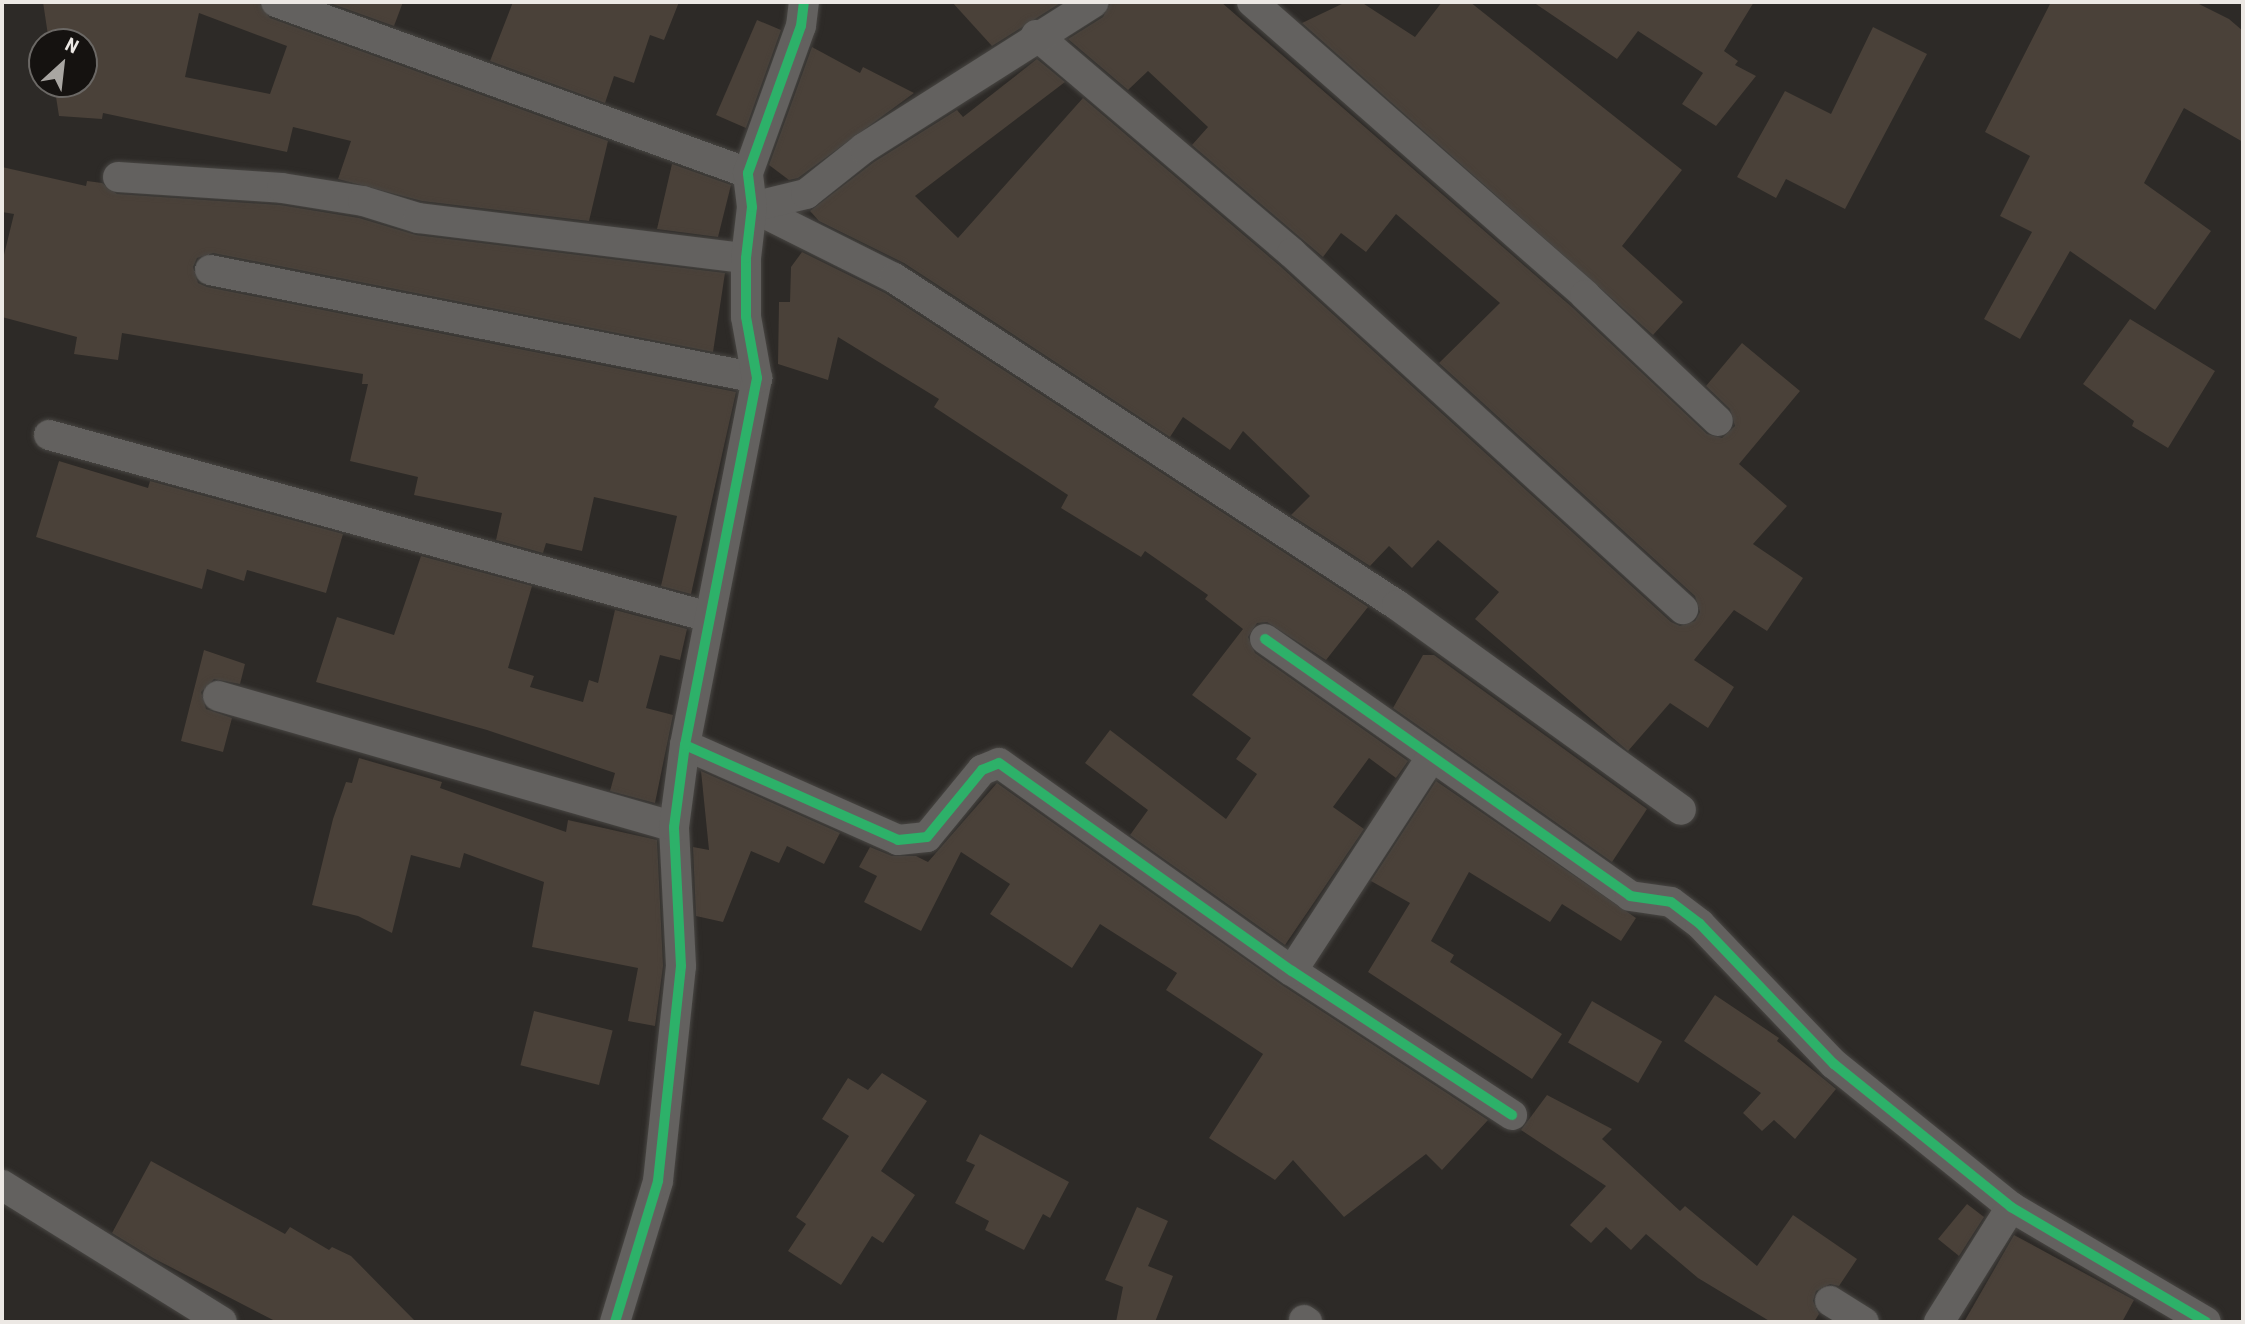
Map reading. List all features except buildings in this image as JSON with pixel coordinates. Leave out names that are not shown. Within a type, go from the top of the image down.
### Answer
[{"type":"street","points":[[276,2],[748,173]]},
{"type":"street","points":[[615,1322],[658,1181],[681,966],[674,827],[685,745],[757,378],[746,317],[746,258],[752,206],[748,173],[801,26],[804,2]]},
{"type":"street","points":[[752,206],[806,194],[864,148],[1036,35],[1094,2]]},
{"type":"street","points":[[1252,2],[1585,295],[1718,421]]},
{"type":"street","points":[[1036,35],[1292,253],[1683,609]]},
{"type":"street","points":[[118,177],[282,188],[363,201],[418,218],[746,258]]},
{"type":"street","points":[[752,206],[906,285],[1397,605],[1681,810]]},
{"type":"street","points":[[209,270],[757,378]]},
{"type":"street","points":[[49,435],[709,617]]},
{"type":"street","points":[[1265,639],[1430,759],[1630,896],[1671,902],[1700,924],[1834,1064],[2011,1207],[2206,1322]]},
{"type":"street","points":[[218,696],[674,827]]},
{"type":"street","points":[[685,745],[898,840],[927,837],[982,770],[999,763],[1292,971],[1512,1115]]},
{"type":"street","points":[[1292,971],[1430,759]]},
{"type":"street","points":[[2,1185],[222,1322]]},
{"type":"street","points":[[1939,1322],[2011,1207]]},
{"type":"street","points":[[1830,1301],[1864,1322]]},
{"type":"cycle path","points":[[615,1322],[658,1181],[681,966],[674,827],[685,745],[757,378],[746,317],[746,258],[752,207],[748,173],[801,26],[804,2]]},
{"type":"cycle path","points":[[1265,639],[1630,896],[1671,902],[1700,924],[1834,1064],[2011,1207],[2206,1322]]},
{"type":"cycle path","points":[[685,745],[898,840],[927,837],[982,770],[999,763],[1292,971],[1512,1115]]}]
